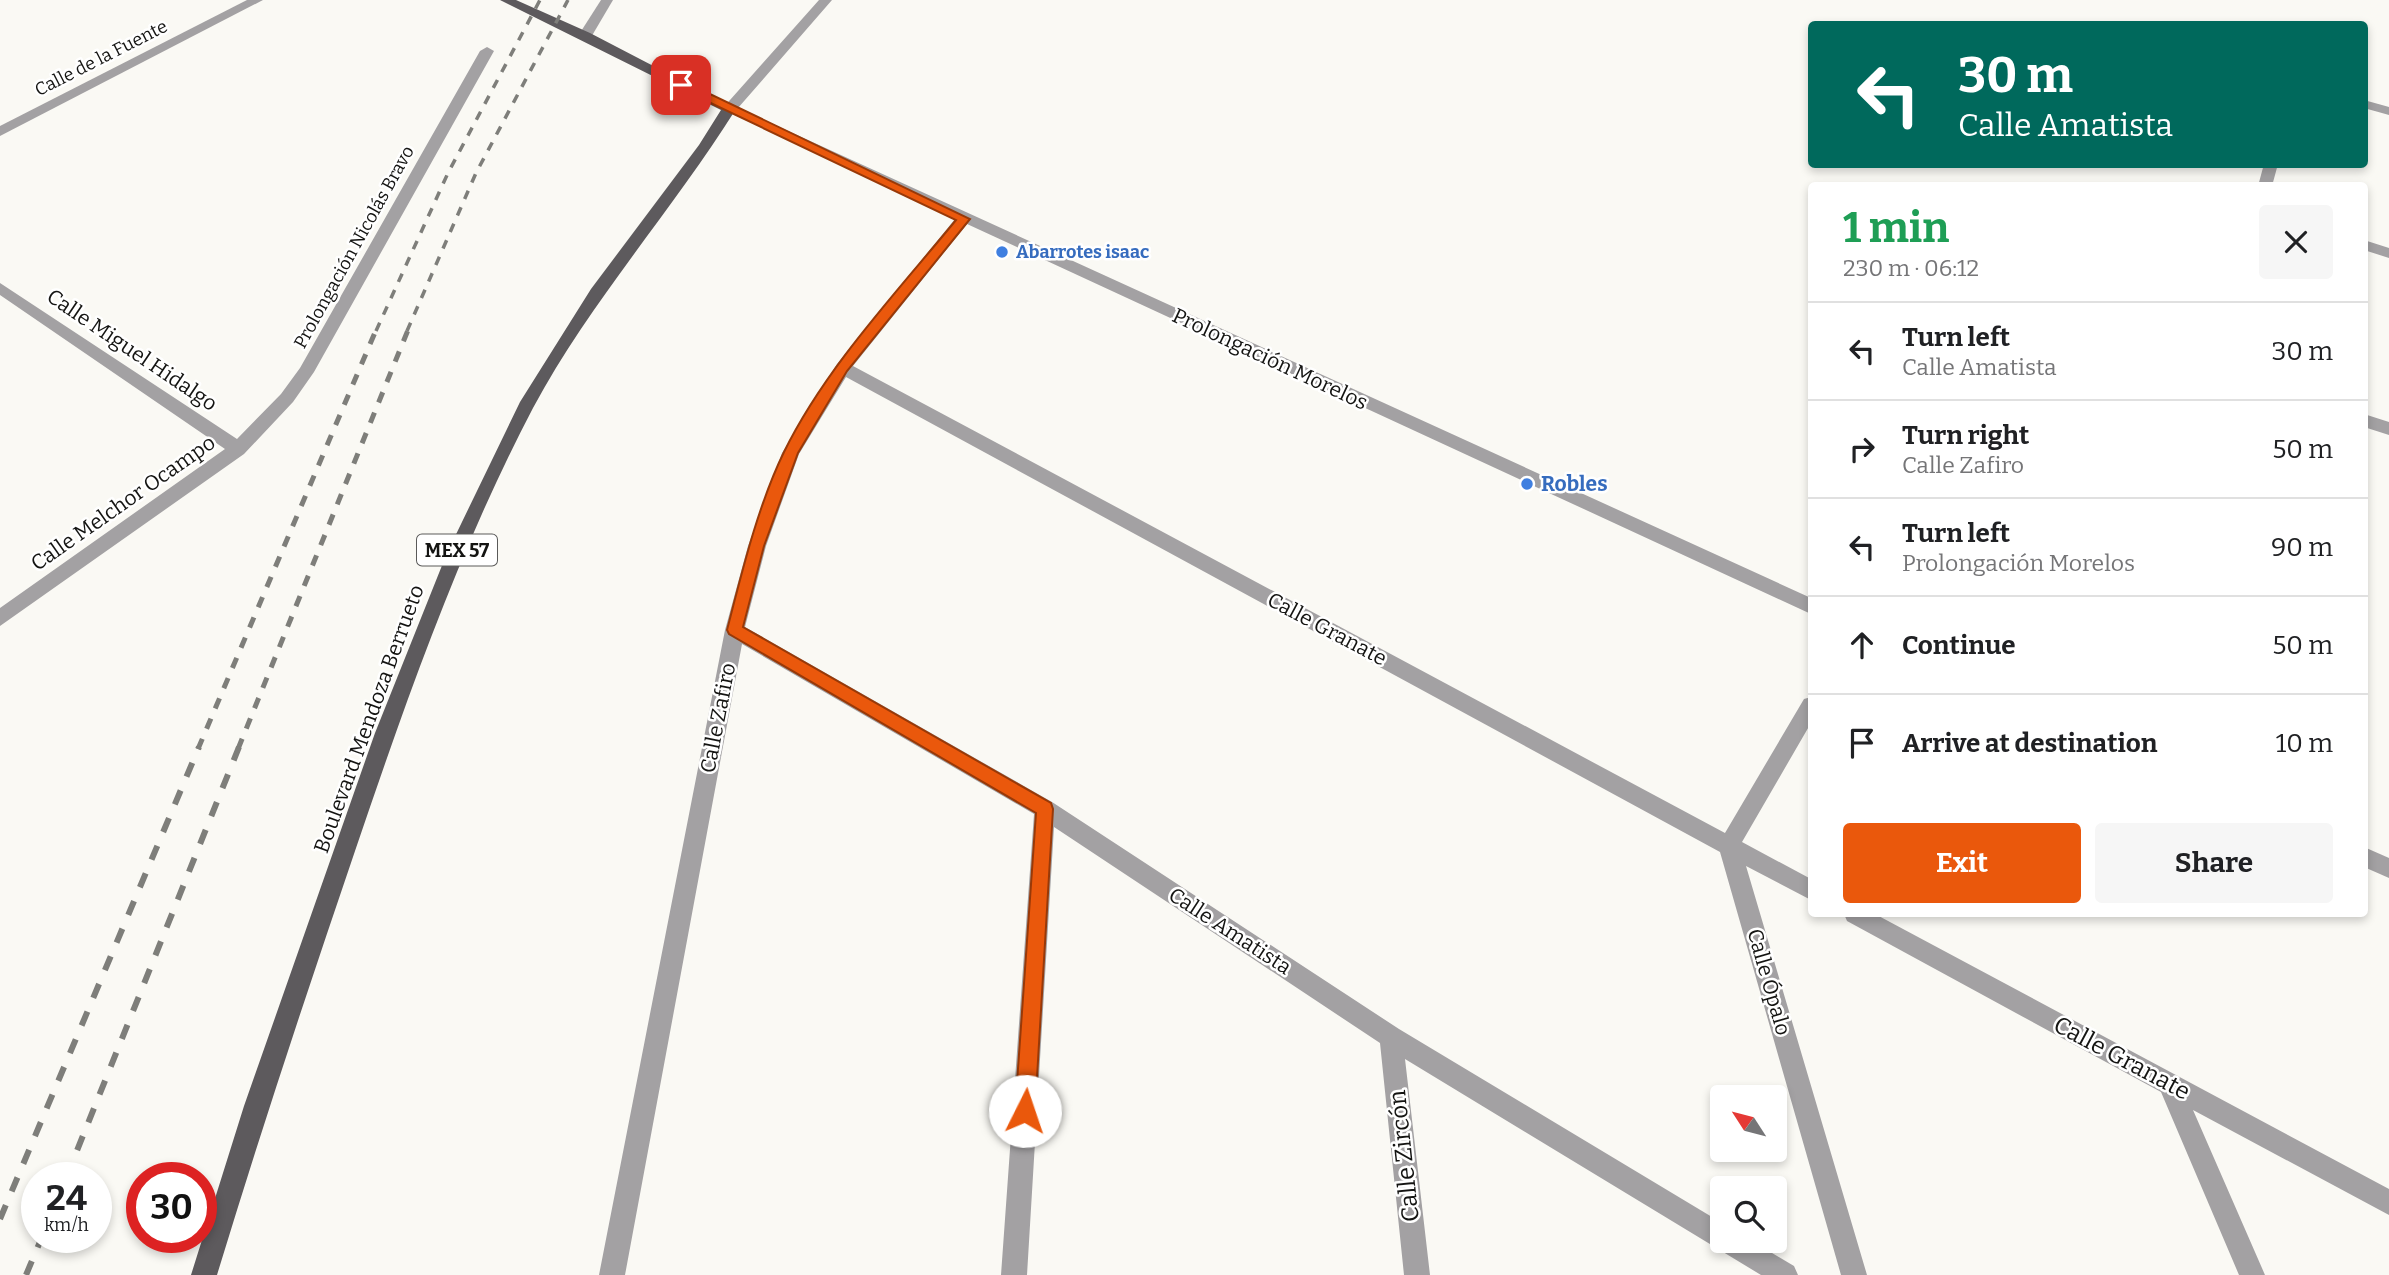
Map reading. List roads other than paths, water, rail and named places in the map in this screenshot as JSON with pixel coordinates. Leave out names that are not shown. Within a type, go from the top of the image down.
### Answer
[{"type":"main road","points":[[508,0],[729,109]]},
{"type":"main road","name":"Boulevard Mendoza Berrueto","points":[[204,1275],[256,1106],[385,733],[456,553],[526,406],[597,293],[705,147],[729,109]]},
{"type":"street","name":"Calle de la Fuente","points":[[0,132],[257,0]]},
{"type":"street","points":[[585,36],[607,0]]},
{"type":"street","points":[[729,109],[826,0]]},
{"type":"street","name":"Prolongación Nicolás Bravo","points":[[238,449],[287,398],[306,372],[487,51]]},
{"type":"street","points":[[2368,105],[2389,111]]},
{"type":"street","name":"Prolongación Morelos","points":[[729,109],[1808,605]]},
{"type":"street","name":"Calle Zafiro","points":[[612,1275],[735,630],[757,546],[791,453],[843,368],[964,219]]},
{"type":"street","points":[[2368,246],[2389,253]]},
{"type":"street","name":"Calle Miguel Hidalgo","points":[[0,288],[238,449]]},
{"type":"street","name":"Calle Granate","points":[[843,368],[1808,888]]},
{"type":"street","points":[[2368,421],[2389,429]]},
{"type":"street","name":"Calle Melchor Ocampo","points":[[0,618],[238,449]]},
{"type":"street","name":"Calle Amatista","points":[[735,630],[1045,809],[1391,1037],[1710,1230]]},
{"type":"street","points":[[1729,845],[1808,710]]},
{"type":"street","points":[[1014,1275],[1045,809]]},
{"type":"street","name":"Calle Ópalo","points":[[1729,845],[1854,1275]]},
{"type":"street","points":[[2368,859],[2389,868]]},
{"type":"street","name":"Calle Granate","points":[[1861,917],[2389,1203]]},
{"type":"street","name":"Calle Zircón","points":[[1391,1037],[1417,1275]]},
{"type":"street","points":[[2169,1083],[2252,1275]]},
{"type":"street","points":[[1748,1253],[1785,1275]]},
{"type":"railway","points":[[376,331],[448,173],[540,0]]},
{"type":"railway","points":[[407,331],[476,173],[568,0]]},
{"type":"railway","points":[[198,749],[376,330]]},
{"type":"railway","points":[[238,749],[408,330]]},
{"type":"railway","points":[[0,1219],[199,747]]},
{"type":"railway","points":[[72,1162],[239,747]]},
{"type":"railway","points":[[26,1275],[35,1253]]},
{"type":"place","name":"Abarrotes isaac","points":[[1002,252]]},
{"type":"place","name":"Robles","points":[[1527,484]]}]
